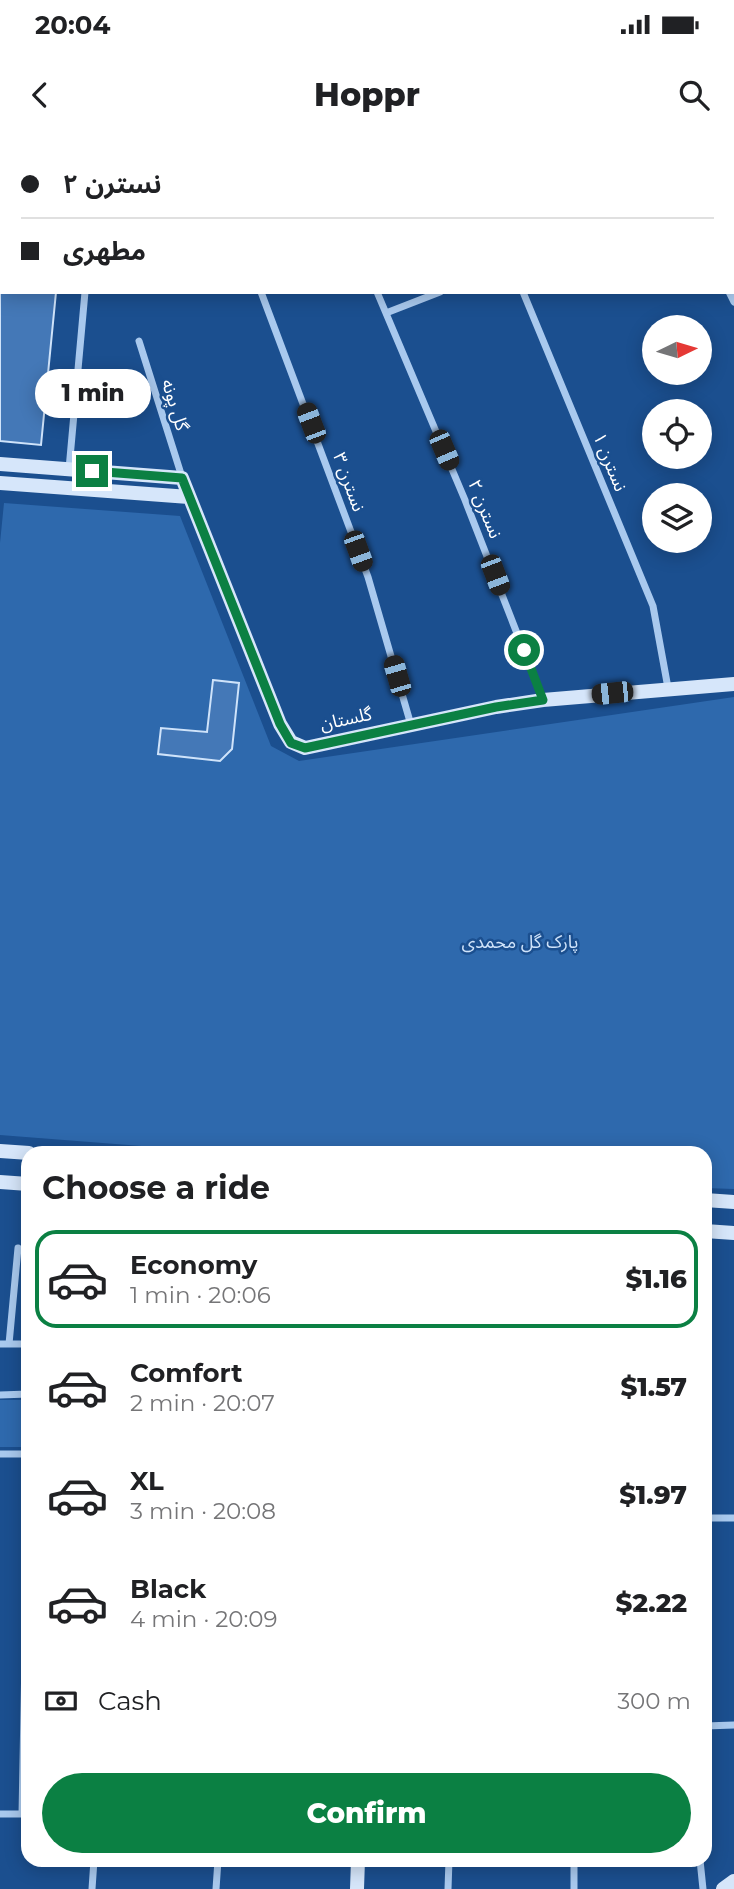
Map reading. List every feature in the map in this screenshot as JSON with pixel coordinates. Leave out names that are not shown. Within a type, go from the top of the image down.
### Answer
[{"type":"street","points":[[69,470],[85,294]]},
{"type":"street","name":"نسترن ۳","points":[[262,294],[368,577],[411,725]]},
{"type":"street","name":"نسترن ۲","points":[[378,294],[465,500],[543,700]]},
{"type":"street","points":[[386,313],[435,294]]},
{"type":"street","name":"نسترن ۱","points":[[524,294],[653,606],[668,688]]},
{"type":"street","name":"گل پونه","points":[[139,341],[182,478]]},
{"type":"street","points":[[0,464],[182,478]]},
{"type":"street","name":"گلستان","points":[[182,478],[280,724],[291,743],[305,748],[543,700],[734,684]]},
{"type":"street","points":[[0,483],[189,497]]},
{"type":"street","points":[[0,1151],[21,1152]]},
{"type":"street","points":[[0,1182],[21,1184]]},
{"type":"street","points":[[712,1200],[734,1202]]},
{"type":"street","points":[[712,1231],[734,1233]]},
{"type":"street","points":[[9,1344],[18,1248]]},
{"type":"street","points":[[0,1345],[21,1344]]},
{"type":"street","points":[[0,1395],[21,1394]]},
{"type":"street","points":[[0,1454],[21,1454]]},
{"type":"street","points":[[712,1518],[734,1518]]},
{"type":"street","points":[[712,1726],[734,1726]]},
{"type":"street","points":[[0,1814],[21,1814]]},
{"type":"street","points":[[92,1889],[93,1867]]},
{"type":"street","points":[[216,1889],[218,1867]]},
{"type":"street","points":[[357,1889],[358,1867]]},
{"type":"street","points":[[448,1889],[449,1867]]},
{"type":"street","points":[[574,1889],[575,1867]]},
{"type":"street","points":[[701,1867],[703,1889]]},
{"type":"street","points":[[723,1889],[734,1881]]},
{"type":"green space","name":"پارک گل محمدی","points":[[4,503],[180,516],[271,746],[299,761],[734,697],[734,1189],[712,1188],[712,1146],[141,1146],[0,1135],[0,543]]},
{"type":"green space","points":[[0,1400],[21,1400],[21,1447],[0,1447]]},
{"type":"building","points":[[0,294],[56,294],[41,445],[0,441]]},
{"type":"building","points":[[213,680],[239,683],[232,749],[220,761],[158,754],[161,728],[207,732]]},
{"type":"route","points":[[92,471],[182,478],[280,724],[291,743],[305,748],[496,707],[543,700],[524,650]]}]
